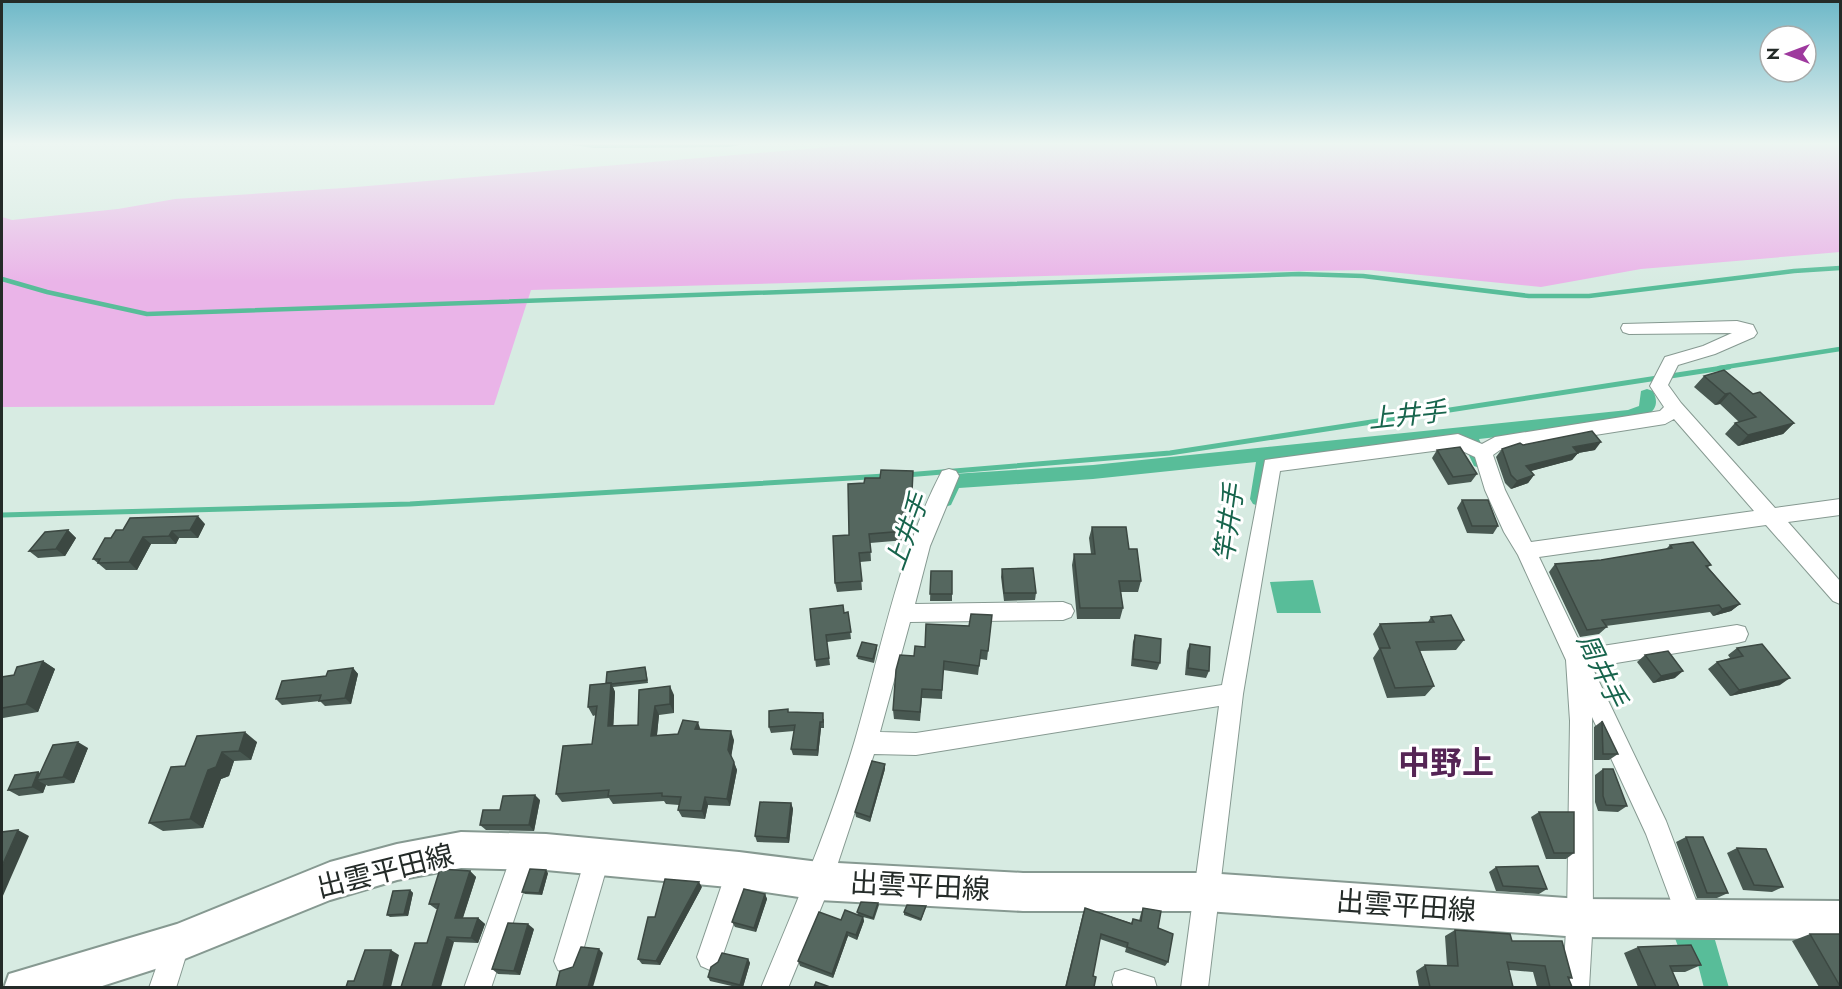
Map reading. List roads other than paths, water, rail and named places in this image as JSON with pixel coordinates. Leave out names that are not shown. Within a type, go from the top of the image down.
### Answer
[{"type":"main road","name":"出雲平田線","points":[[23,987],[51,982],[177,943],[330,881],[397,862],[461,850],[525,851],[598,856],[739,870],[819,881],[1023,892],[1206,892],[1580,918],[1840,920]]},
{"type":"street","points":[[1629,328],[1737,327],[1747,329],[1748,333],[1709,350],[1671,361],[1659,386],[1840,595]]},
{"type":"street","points":[[1483,453],[1495,444],[1665,417],[1676,408]]},
{"type":"street","points":[[1194,987],[1232,694],[1272,465],[1458,441],[1483,453],[1514,532],[1526,551],[1657,830],[1690,920]]},
{"type":"street","points":[[774,987],[819,881],[866,743],[920,546],[949,476]]},
{"type":"street","points":[[1526,551],[1840,507]]},
{"type":"street","points":[[903,613],[1063,611]]},
{"type":"street","points":[[1577,660],[1737,634]]},
{"type":"street","points":[[1575,987],[1580,918],[1581,721],[1577,660]]},
{"type":"street","points":[[866,743],[916,744],[1232,694]]},
{"type":"street","points":[[477,987],[525,851]]},
{"type":"street","points":[[567,961],[598,856]]},
{"type":"street","points":[[710,957],[739,870]]},
{"type":"street","points":[[162,987],[177,943]]},
{"type":"waterway","points":[[2,279],[47,292],[147,314],[1299,274],[1363,276],[1529,296],[1589,296],[1794,271],[1840,268]]},
{"type":"waterway","points":[[1719,368],[1840,349]]},
{"type":"waterway","points":[[906,475],[1170,453],[1729,367]]},
{"type":"waterway","name":"竿井手","points":[[1468,434],[1630,416],[1647,409],[1647,395]]},
{"type":"waterway","name":"上井手","points":[[945,500],[953,481],[1093,472],[1468,434]]},
{"type":"waterway","name":"周井手","points":[[1460,437],[1468,436],[1468,434]]},
{"type":"waterway","name":"周井手","points":[[1468,434],[1480,461]]},
{"type":"waterway","name":"竿井手","points":[[1259,499],[1263,465],[1266,462],[1284,459]]},
{"type":"waterway","points":[[2,515],[410,504],[885,476]]},
{"type":"waterway","name":"周井手","points":[[1678,914],[1688,940],[1706,949],[1717,988]]},
{"type":"district","name":"中野上","points":[[1446,763]]}]
